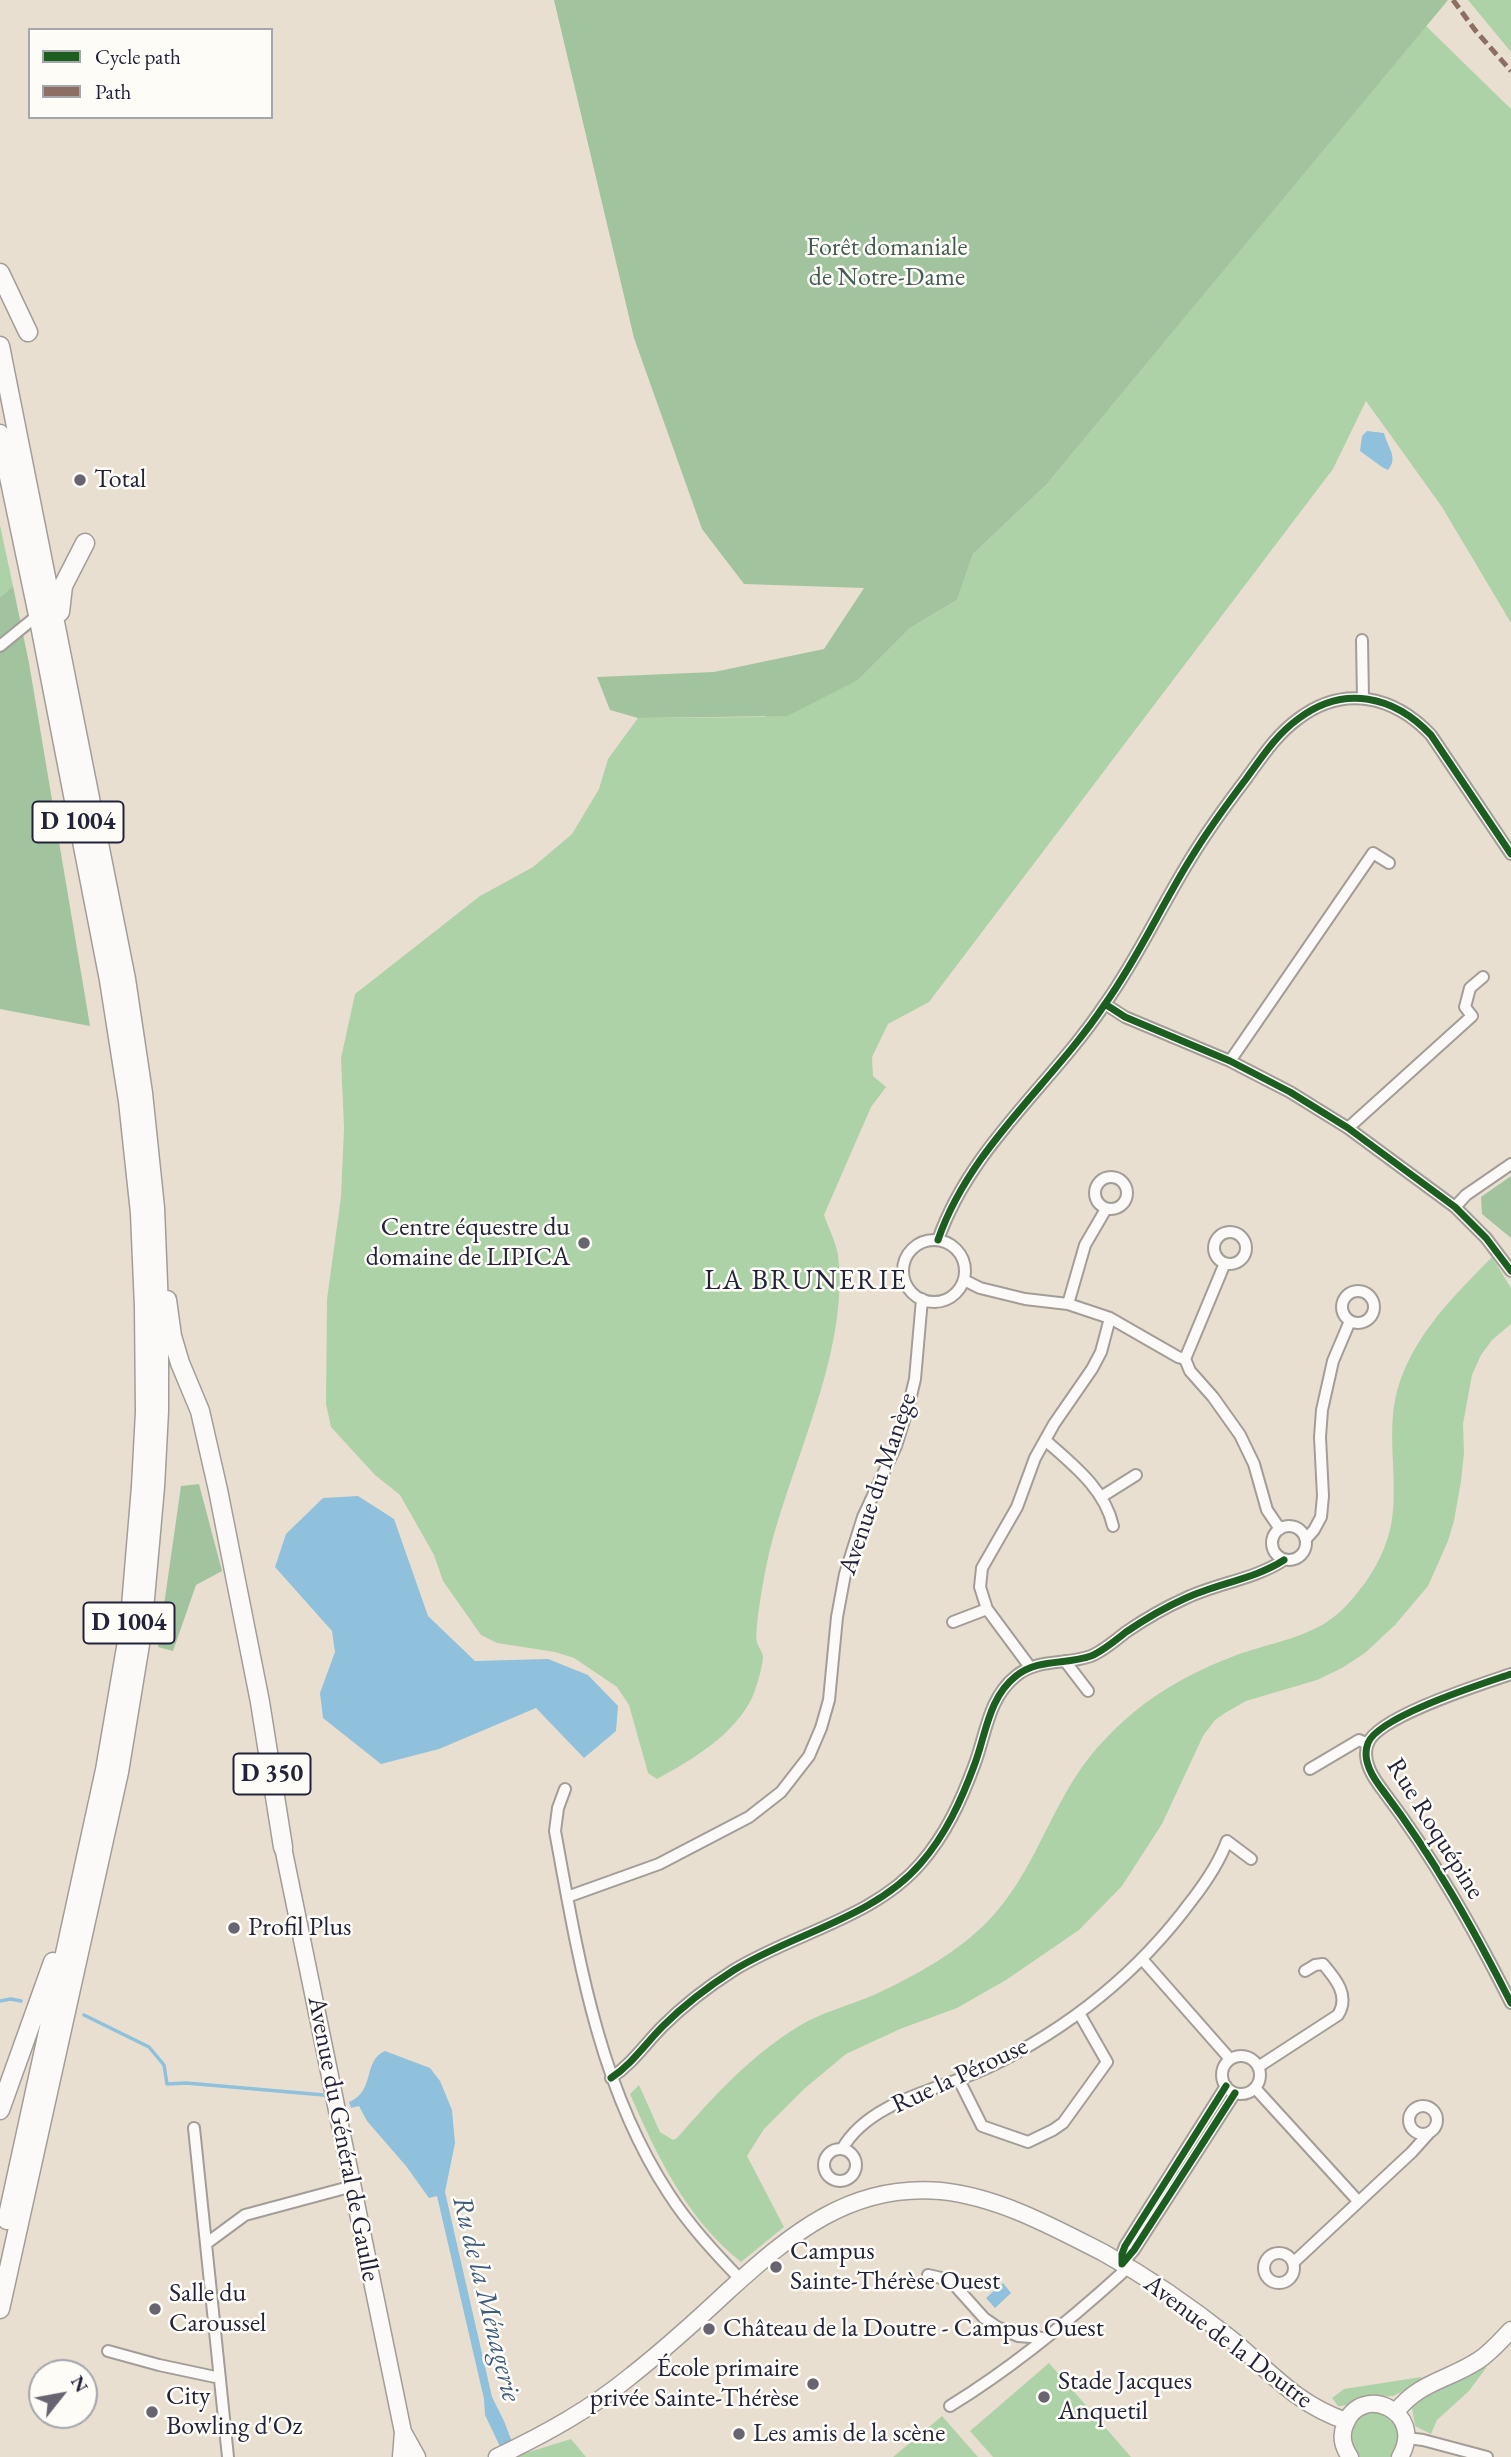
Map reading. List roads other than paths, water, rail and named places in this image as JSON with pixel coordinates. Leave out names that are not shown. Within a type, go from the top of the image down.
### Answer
[{"type":"highway","points":[[0,273],[28,332]]},
{"type":"highway","name":"D 1004","points":[[0,346],[128,991],[143,1093],[159,1272],[159,1411],[142,1632],[119,1772],[0,2309]]},
{"type":"highway","name":"D 1004","points":[[0,434],[109,980],[128,1101],[140,1213],[145,1412],[129,1630],[105,1770],[0,2252]]},
{"type":"highway","points":[[58,630],[63,586],[85,543]]},
{"type":"highway","name":"D 350","points":[[159,1272],[180,1363],[200,1410],[260,1702],[284,1847]]},
{"type":"highway","points":[[0,2110],[38,2008],[61,1930],[74,1915]]},
{"type":"main road","name":"Avenue du Général de Gaulle","points":[[284,1847],[403,2432],[416,2457]]},
{"type":"main road","name":"Avenue de la Doutre","points":[[497,2457],[585,2410],[622,2383],[786,2240],[836,2209],[880,2195],[916,2191],[952,2193],[999,2204],[1087,2245],[1161,2288],[1214,2326],[1304,2402],[1318,2411],[1346,2421]]},
{"type":"main road","points":[[1396,2412],[1418,2389],[1478,2360],[1511,2330]]},
{"type":"main road","points":[[1350,2457],[1342,2440],[1346,2421],[1352,2413],[1369,2404],[1379,2404],[1396,2412],[1406,2428],[1405,2448],[1400,2457]]},
{"type":"main road","name":"Avenue du Général de Gaulle","points":[[401,2457],[403,2432]]},
{"type":"street","points":[[0,646],[38,615]]},
{"type":"street","points":[[1362,640],[1363,698]]},
{"type":"street","points":[[938,1240],[947,1214],[966,1181],[1005,1127],[1058,1068],[1105,1004],[1142,947],[1208,832],[1268,748],[1310,711],[1331,702],[1363,698],[1388,704],[1405,712],[1431,736],[1511,854]]},
{"type":"street","points":[[1230,1061],[1373,853],[1388,863]]},
{"type":"street","points":[[1348,1128],[1472,1016],[1465,1007],[1470,988],[1483,977]]},
{"type":"street","points":[[1105,1004],[1125,1017],[1230,1061],[1290,1092],[1348,1128],[1455,1207],[1486,1238],[1511,1271]]},
{"type":"street","points":[[1455,1207],[1477,1186],[1511,1164]]},
{"type":"street","points":[[1068,1304],[1085,1245],[1106,1209]]},
{"type":"street","points":[[928,1240],[948,1243],[963,1259],[964,1280],[952,1296],[932,1302],[922,1299],[908,1287],[903,1269],[905,1260],[918,1244],[928,1240]]},
{"type":"street","points":[[1225,1263],[1185,1359],[1190,1371],[1213,1397],[1240,1435],[1254,1464],[1267,1510],[1280,1528]]},
{"type":"street","points":[[964,1280],[990,1291],[1025,1299],[1068,1304],[1110,1318],[1185,1359]]},
{"type":"street","name":"Avenue du Manège","points":[[567,1897],[659,1864],[749,1817],[781,1792],[809,1756],[830,1700],[837,1617],[850,1556],[873,1493],[896,1446],[908,1408],[915,1379],[922,1299]]},
{"type":"street","points":[[1030,1667],[986,1609],[980,1587],[982,1568],[1017,1507],[1035,1458],[1101,1352],[1110,1318]]},
{"type":"street","points":[[1306,1539],[1314,1531],[1321,1517],[1322,1410],[1333,1362],[1350,1321]]},
{"type":"street","points":[[1045,1440],[1072,1464],[1101,1497],[1110,1513],[1113,1526]]},
{"type":"street","points":[[1101,1497],[1136,1475]]},
{"type":"street","points":[[611,2078],[627,2067],[680,2011],[733,1971],[785,1942],[863,1908],[884,1895],[919,1865],[950,1822],[975,1763],[989,1716],[1001,1690],[1018,1674],[1048,1662],[1093,1656],[1137,1625],[1186,1598],[1267,1571],[1284,1560],[1301,1556],[1306,1548],[1306,1539],[1296,1527],[1280,1528],[1273,1537],[1275,1554],[1284,1560]]},
{"type":"street","points":[[953,1622],[986,1609]]},
{"type":"street","points":[[1065,1661],[1088,1690]]},
{"type":"street","name":"Rue Roquépine","points":[[1511,1674],[1417,1710],[1382,1729],[1368,1744],[1367,1763],[1372,1775],[1419,1840],[1451,1891],[1511,2003]]},
{"type":"street","name":"Rue Roquépine","points":[[1310,1769],[1359,1740],[1368,1744]]},
{"type":"street","points":[[565,1789],[558,1808],[555,1831],[587,1995],[611,2078],[642,2148],[670,2197],[698,2233],[741,2280]]},
{"type":"street","name":"Rue la Pérouse","points":[[842,2149],[850,2135],[897,2103],[959,2080],[1014,2054],[1111,1989],[1165,1935],[1221,1858],[1227,1842],[1251,1859]]},
{"type":"street","points":[[1142,1959],[1230,2059]]},
{"type":"street","points":[[1258,2067],[1338,2015],[1343,2006],[1344,1995],[1323,1964],[1305,1971]]},
{"type":"street","points":[[959,2080],[982,2126],[1028,2141],[1053,2130],[1063,2123],[1107,2062],[1079,2012]]},
{"type":"street","points":[[1242,2056],[1249,2058],[1258,2067],[1260,2077],[1255,2088],[1246,2093],[1231,2089],[1223,2080],[1223,2069],[1230,2059],[1242,2056]]},
{"type":"street","points":[[1255,2088],[1358,2201]]},
{"type":"street","points":[[950,2406],[1065,2324],[1122,2273],[1125,2246],[1231,2089]]},
{"type":"street","points":[[194,2128],[228,2457]]},
{"type":"street","points":[[1293,2263],[1429,2133]]},
{"type":"street","points":[[207,2243],[246,2215],[353,2186]]},
{"type":"street","points":[[928,2275],[950,2280],[984,2318],[1018,2336],[1044,2338]]},
{"type":"street","points":[[1018,2336],[1021,2357]]},
{"type":"street","points":[[108,2351],[220,2378]]},
{"type":"street","points":[[1407,2438],[1487,2457]]},
{"type":"water","points":[[1367,431],[1384,433],[1392,456],[1388,470],[1360,451],[1362,436]]},
{"type":"water","points":[[358,1496],[394,1519],[428,1616],[475,1661],[548,1659],[588,1675],[618,1706],[616,1731],[584,1758],[536,1708],[439,1749],[381,1764],[323,1718],[320,1693],[335,1652],[332,1631],[275,1567],[286,1534],[323,1498]]},
{"type":"water","points":[[385,2051],[430,2068],[440,2081],[452,2110],[455,2143],[445,2192],[492,2397],[518,2457],[505,2457],[485,2415],[484,2399],[437,2196],[429,2198],[406,2166],[367,2121],[359,2106],[351,2108],[349,2102],[363,2091],[373,2062]]},
{"type":"water","points":[[1003,2283],[1011,2293],[995,2308],[986,2298]]},
{"type":"waterway","name":"Ru de la Ménagerie","points":[[0,2001],[21,2001]]},
{"type":"waterway","name":"Ru de la Ménagerie","points":[[84,2015],[149,2047],[164,2065],[167,2084],[186,2083],[324,2095]]},
{"type":"place","name":"Total","points":[[80,480]]},
{"type":"place","name":"Centre équestre du domaine de LIPICA","points":[[584,1243]]},
{"type":"place","name":"Profil Plus","points":[[234,1928]]},
{"type":"place","name":"Campus Sainte-Thérèse Ouest","points":[[776,2267]]},
{"type":"place","name":"Salle du Caroussel","points":[[155,2309]]},
{"type":"place","name":"Château de la Doutre - Campus Ouest","points":[[709,2329]]},
{"type":"place","name":"École primaire privée Sainte-Thérèse","points":[[813,2384]]},
{"type":"place","name":"Stade Jacques Anquetil","points":[[1044,2397]]},
{"type":"place","name":"City Bowling d'Oz","points":[[152,2412]]},
{"type":"place","name":"Les amis de la scène","points":[[739,2434]]},
{"type":"district","name":"LA BRUNERIE","points":[[806,1281]]},
{"type":"park label","name":"Forêt domaniale de Notre-Dame","points":[[887,263]]}]
